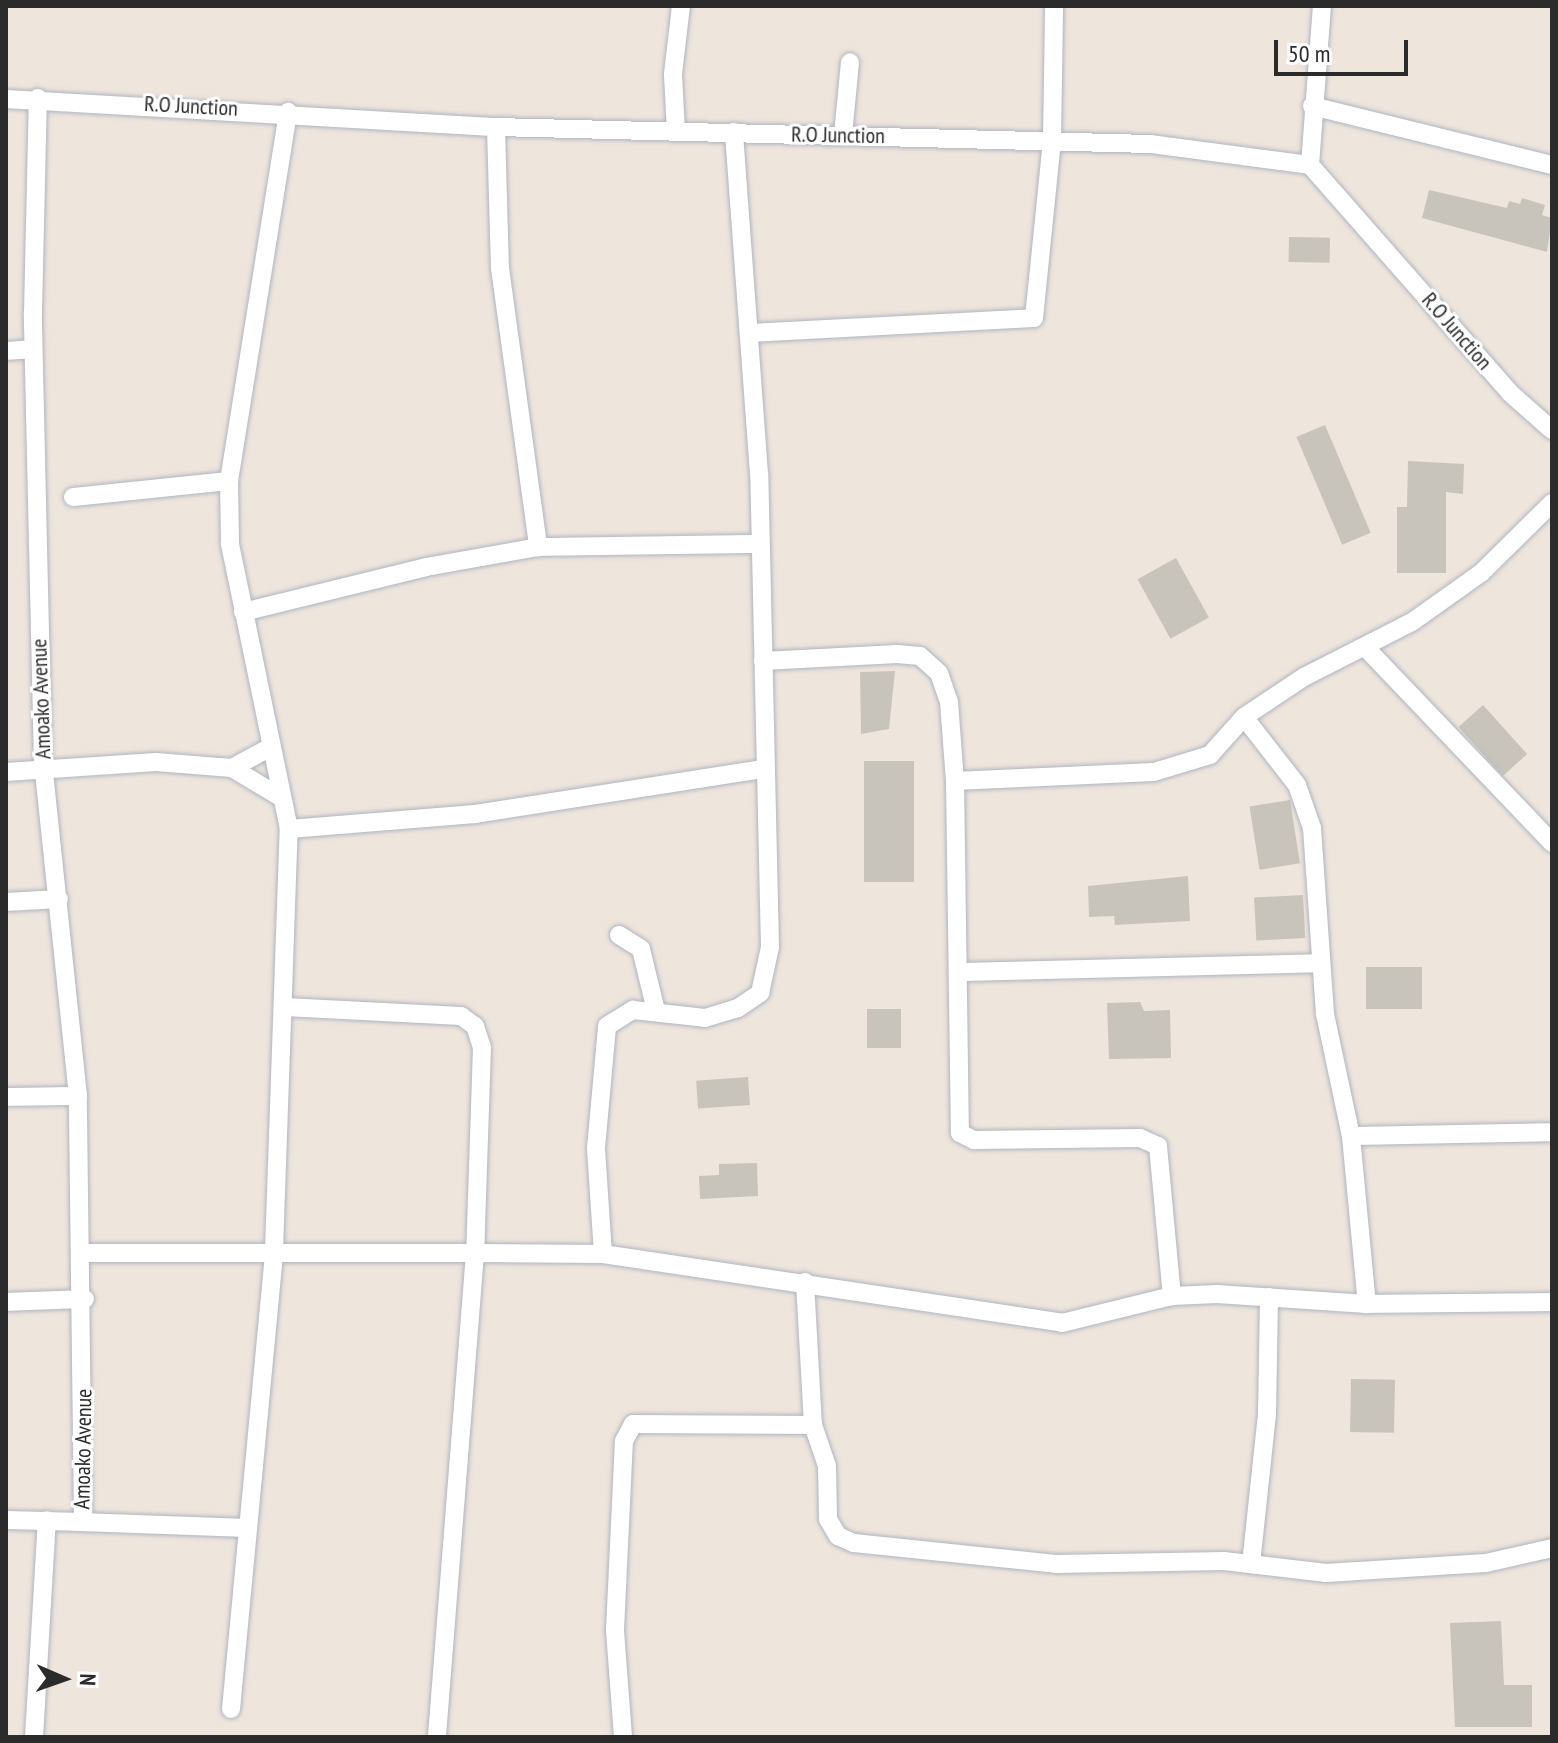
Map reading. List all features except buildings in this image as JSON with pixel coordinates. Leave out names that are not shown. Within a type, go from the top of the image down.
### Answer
[{"type":"street","points":[[676,132],[673,74],[681,6]]},
{"type":"street","points":[[749,333],[1034,318],[1052,140],[1054,6]]},
{"type":"street","points":[[1310,165],[1312,106],[1322,6]]},
{"type":"street","points":[[843,135],[850,62]]},
{"type":"street","name":"R.O Junction","points":[[6,99],[38,98],[288,112],[496,127],[1151,144],[1310,165],[1510,393],[1552,430]]},
{"type":"street","name":"Amoako Avenue","points":[[6,1520],[83,1522],[85,1253],[78,1096],[43,765],[33,349],[38,98]]},
{"type":"street","points":[[1312,106],[1552,165]]},
{"type":"street","points":[[231,1709],[245,1528],[274,1250],[289,829],[269,748],[230,543],[229,481],[288,112]]},
{"type":"street","points":[[496,127],[500,268],[538,547]]},
{"type":"street","points":[[603,1254],[596,1148],[607,1026],[633,1010],[705,1018],[760,993],[770,947],[772,882],[763,769],[759,544],[749,333],[734,132]]},
{"type":"street","points":[[6,351],[33,349]]},
{"type":"street","points":[[73,497],[229,481]]},
{"type":"street","points":[[955,781],[1183,766],[1210,755],[1244,717],[1365,647],[1481,573],[1552,503]]},
{"type":"street","points":[[243,612],[426,567],[538,547],[759,544]]},
{"type":"street","points":[[1365,647],[1552,843]]},
{"type":"street","points":[[763,661],[920,656],[939,673],[949,702],[955,781],[962,972],[960,1133],[974,1140],[1140,1138],[1158,1146],[1172,1296]]},
{"type":"street","points":[[1244,717],[1297,785],[1312,828],[1320,963],[1351,1136],[1367,1304]]},
{"type":"street","points":[[6,772],[43,765],[232,768],[269,748]]},
{"type":"street","points":[[232,768],[282,798]]},
{"type":"street","points":[[289,829],[475,814],[763,769]]},
{"type":"street","points":[[6,902],[59,899]]},
{"type":"street","points":[[619,935],[641,949],[656,1011]]},
{"type":"street","points":[[962,972],[1320,963]]},
{"type":"street","points":[[285,1007],[461,1016],[475,1026],[482,1047],[475,1253],[437,1737]]},
{"type":"street","points":[[6,1097],[78,1096]]},
{"type":"street","points":[[1351,1136],[1552,1132]]},
{"type":"street","points":[[85,1253],[274,1250],[433,1258],[475,1253],[603,1254],[1062,1323],[1172,1296],[1269,1297],[1367,1304],[1552,1302]]},
{"type":"street","points":[[805,1282],[813,1425],[827,1466],[828,1519],[838,1536],[854,1543],[1056,1564],[1251,1564],[1326,1573],[1486,1563],[1552,1548]]},
{"type":"street","points":[[1251,1564],[1267,1414],[1269,1297]]},
{"type":"street","points":[[6,1302],[85,1299]]},
{"type":"street","points":[[623,1737],[615,1630],[624,1441],[633,1424],[813,1425]]},
{"type":"street","points":[[34,1737],[47,1520]]},
{"type":"street","points":[[83,1522],[245,1528]]}]
